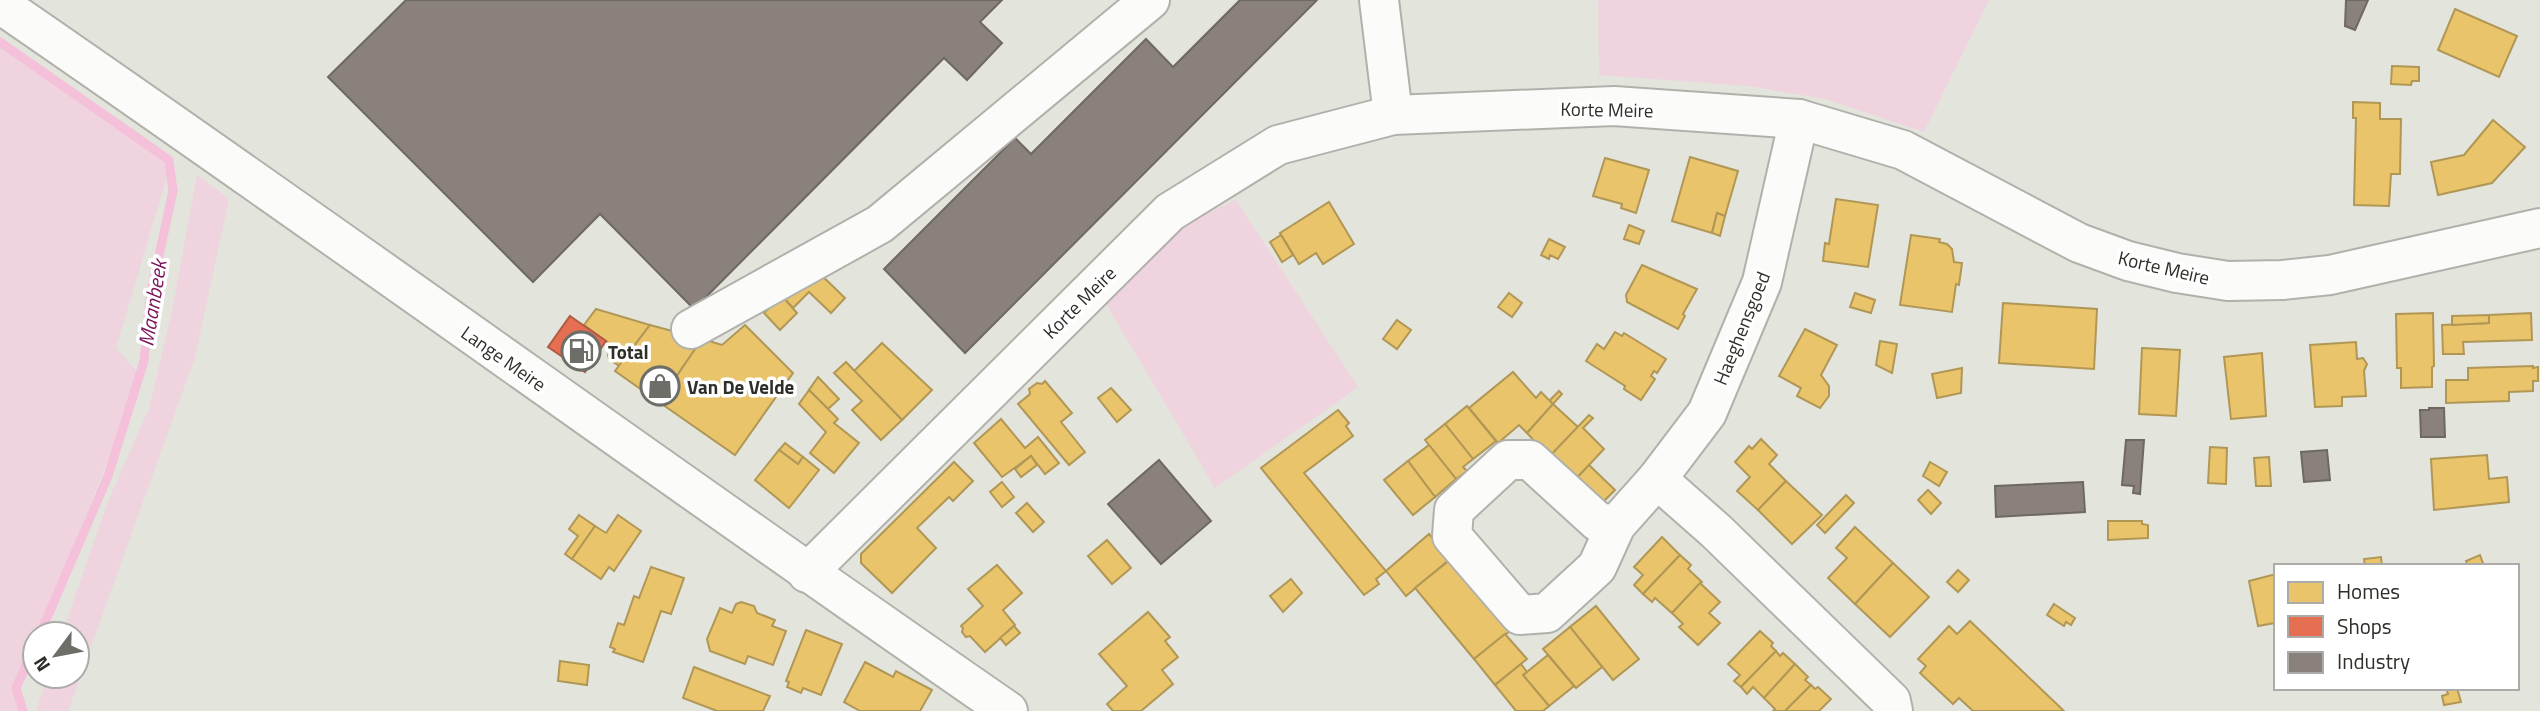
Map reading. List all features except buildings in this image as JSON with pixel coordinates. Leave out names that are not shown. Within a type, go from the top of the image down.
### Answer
[{"type":"street","points":[[691,329],[880,224],[1150,0]]},
{"type":"street","points":[[1379,0],[1393,115]]},
{"type":"street","name":"Lange Meire","points":[[0,4],[167,119],[807,573],[1008,711]]},
{"type":"street","name":"Korte Meire","points":[[807,573],[1170,212],[1278,145],[1393,115],[1614,106],[1799,119],[1903,150],[2079,243],[2128,261],[2177,273],[2228,281],[2283,280],[2330,275],[2540,228]]},
{"type":"street","name":"Haeghensgoed","points":[[1616,525],[1657,480],[1707,413],[1762,282],[1799,119]]},
{"type":"street","points":[[1657,480],[1716,531],[1891,701],[1893,711]]},
{"type":"shaded area","points":[[1598,0],[1989,0],[1924,132],[1825,99],[1749,86],[1599,75]]},
{"type":"shaded area","points":[[0,37],[172,159],[116,348],[142,377],[43,620],[21,620],[21,673],[16,706],[20,711],[0,711]]},
{"type":"shaded area","points":[[197,175],[229,199],[195,357],[91,647],[91,620],[67,620],[109,499],[149,409],[172,311]]},
{"type":"shaded area","points":[[1236,200],[1358,387],[1215,488],[1105,302],[1180,226]]},
{"type":"shaded area","points":[[43,690],[76,690],[68,711],[36,711]]},
{"type":"waterway","name":"Maanbeek","points":[[0,42],[169,160],[173,191],[150,297],[144,361],[108,476],[46,620]]},
{"type":"waterway","name":"Maanbeek","points":[[21,677],[16,688],[23,711]]},
{"type":"place","name":"Total","points":[[581,351]]},
{"type":"place","name":"Van De Velde","points":[[660,386]]}]
